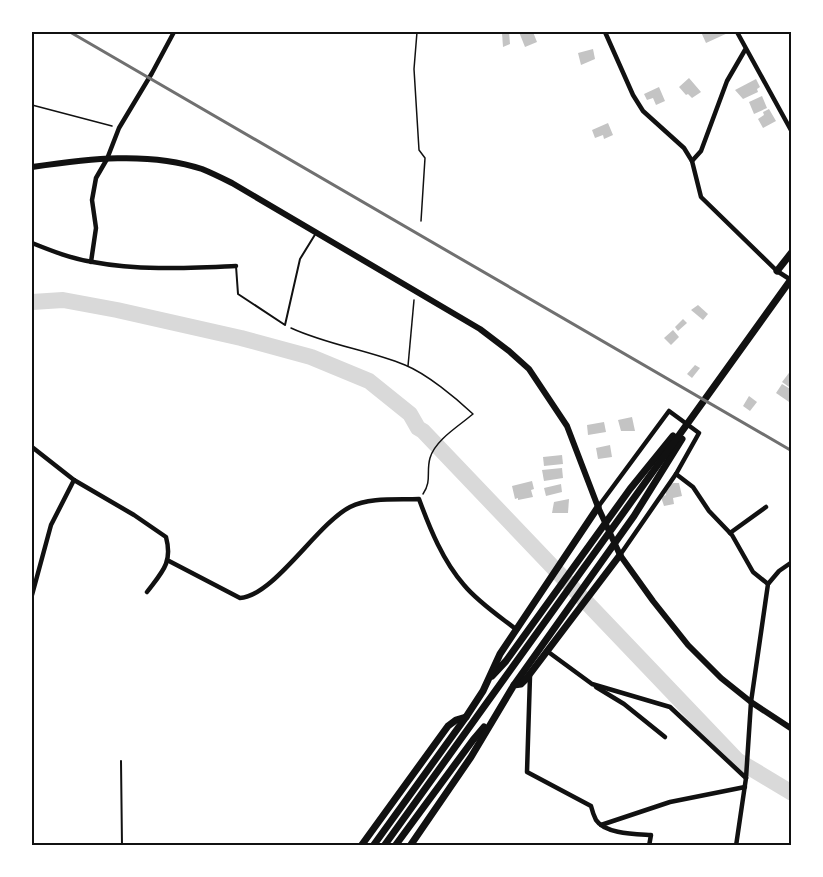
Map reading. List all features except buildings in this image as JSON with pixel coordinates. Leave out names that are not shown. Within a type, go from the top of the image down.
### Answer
[{"type":"main road","points":[[777,271],[792,252]]},
{"type":"main road","points":[[384,846],[792,279]]},
{"type":"main road","points":[[488,680],[513,651],[630,489],[715,386]]},
{"type":"main road","points":[[410,846],[471,757],[490,722],[528,663],[634,516],[715,386]]},
{"type":"main road","points":[[373,846],[466,717],[500,654],[598,507]]},
{"type":"main road","points":[[514,685],[521,684],[530,674],[620,555]]},
{"type":"main road","points":[[361,846],[448,726],[466,717]]},
{"type":"main road","points":[[395,846],[466,749],[490,722]]},
{"type":"street","points":[[91,262],[96,228],[92,200],[96,178],[107,159],[119,128],[174,32]]},
{"type":"street","points":[[605,32],[633,95],[643,111],[684,148],[692,161],[701,197],[777,271],[792,279]]},
{"type":"street","points":[[736,32],[792,132]]},
{"type":"street","points":[[692,161],[701,151],[727,81],[745,50]]},
{"type":"street","points":[[32,167],[107,159],[156,160],[203,170],[232,183],[480,329],[529,369],[567,426],[598,507],[620,555],[688,645],[721,678],[751,702],[792,729]]},
{"type":"street","points":[[32,243],[91,262],[162,269],[236,266]]},
{"type":"street","points":[[598,507],[669,411],[699,433],[676,474],[620,555]]},
{"type":"street","points":[[32,447],[74,480],[134,515],[166,537],[169,561],[147,592]]},
{"type":"street","points":[[676,474],[693,487],[709,511],[730,532],[753,572],[768,584]]},
{"type":"street","points":[[32,595],[51,525],[74,480]]},
{"type":"street","points":[[169,561],[240,598],[246,598],[270,584],[335,518],[351,507],[375,501],[419,499],[432,532],[456,576],[466,588],[517,630]]},
{"type":"street","points":[[730,532],[766,507]]},
{"type":"street","points":[[736,846],[745,788],[751,702],[768,584],[779,571],[792,562]]},
{"type":"street","points":[[547,651],[624,704],[665,737]]},
{"type":"street","points":[[530,674],[527,772],[591,806],[601,825],[623,833],[651,835],[649,846]]},
{"type":"street","points":[[592,684],[670,706],[746,778]]},
{"type":"street","points":[[601,825],[670,802],[745,788]]},
{"type":"lane","points":[[236,266],[238,294],[285,325],[300,259],[316,233]]},
{"type":"lane","points":[[122,761],[122,846]]},
{"type":"path","points":[[417,32],[414,69],[419,150],[425,158],[422,221]]},
{"type":"path","points":[[32,105],[119,128]]},
{"type":"path","points":[[408,366],[415,290]]},
{"type":"path","points":[[285,325],[315,339],[408,366],[456,398],[473,414],[444,438],[431,454],[428,486],[419,499]]},
{"type":"waterway","points":[[32,302],[63,300],[241,338],[311,357],[369,381],[410,414],[418,428],[737,760],[792,793]]},
{"type":"railway","points":[[70,32],[792,451]]}]
